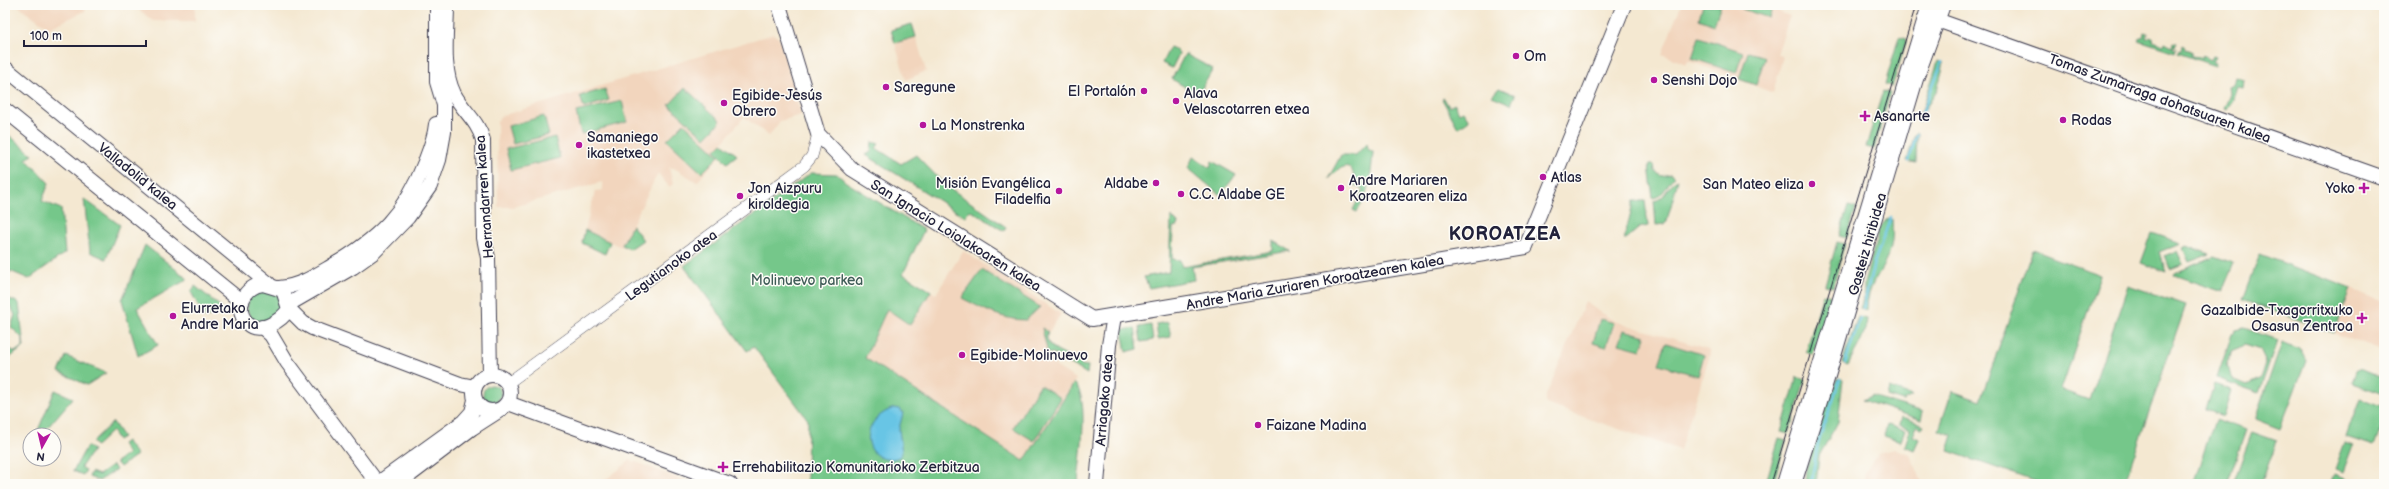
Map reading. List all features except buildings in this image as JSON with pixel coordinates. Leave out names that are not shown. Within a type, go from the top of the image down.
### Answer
[{"type":"main road","points":[[437,5],[436,82],[439,93],[444,105],[444,124],[440,160],[430,186],[404,222],[363,260],[289,306],[277,321],[262,326],[254,326],[247,323],[242,312],[242,302],[249,289],[258,285],[274,286],[302,283],[333,266],[366,244],[393,219],[417,183],[431,145],[436,130],[439,93],[447,66]]},
{"type":"main road","name":"Herrandarren kalea","points":[[447,5],[447,66],[451,89],[460,105],[475,121],[483,140],[484,238],[488,258],[490,375]]},
{"type":"main road","points":[[779,5],[818,134]]},
{"type":"main road","name":"Andre Maria Zuriaren Koroatzearen kalea","points":[[1109,317],[1526,247],[1624,5]]},
{"type":"main road","name":"Gasteiz hiribidea","points":[[1784,484],[1928,5]]},
{"type":"main road","name":"Gasteiz hiribidea","points":[[1794,484],[1828,376],[1916,79],[1943,5]]},
{"type":"main road","name":"Tomas Zumarraga dohatsuaren kalea","points":[[1937,20],[2384,178]]},
{"type":"main road","name":"Valladolid kalea","points":[[5,68],[274,286]]},
{"type":"main road","points":[[5,110],[242,302]]},
{"type":"main road","name":"San Ignacio Loiolakoaren kalea","points":[[818,134],[852,169],[1088,318],[1109,317]]},
{"type":"main road","points":[[274,286],[286,294],[289,306],[303,323],[312,328],[460,384],[475,393],[485,410],[504,407],[730,484]]},
{"type":"main road","name":"Arriagako atea","points":[[1087,484],[1100,336],[1109,317]]},
{"type":"main road","name":"Arriagako atea","points":[[1097,484],[1109,317]]},
{"type":"main road","points":[[262,326],[272,335],[287,362],[378,484],[463,422],[472,412],[475,393],[481,378],[490,375],[502,378],[508,383],[511,393],[504,407],[472,428],[398,484]]},
{"type":"street","name":"Legutianoko atea","points":[[508,383],[804,166],[812,156],[818,134]]},
{"type":"shaded area","points":[[17,5],[86,5],[85,11],[49,28]]},
{"type":"shaded area","points":[[133,5],[195,5],[195,21],[153,21]]},
{"type":"shaded area","points":[[1681,5],[1782,5],[1779,12],[1790,16],[1777,54],[1783,57],[1773,93],[1688,60],[1686,64],[1662,54]]},
{"type":"shaded area","points":[[912,24],[926,71],[906,80],[891,30]]},
{"type":"shaded area","points":[[773,34],[779,38],[801,115],[780,121],[769,136],[744,117],[716,150],[721,155],[697,182],[674,168],[669,168],[673,184],[669,187],[658,173],[621,247],[585,230],[595,191],[603,190],[602,182],[513,207],[498,207],[497,122],[501,116]]},
{"type":"shaded area","name":"Egibide-Molinuevo","points":[[963,251],[1061,314],[1044,339],[1048,353],[1053,353],[1061,357],[1055,366],[1076,379],[1025,461],[865,358],[887,309],[911,324],[931,291],[936,294]]},
{"type":"shaded area","name":"Gazalbide-Txagorritxuko Osasun Zentroa","points":[[2351,289],[2384,302],[2384,352],[2334,333]]},
{"type":"shaded area","points":[[1585,302],[1614,321],[1708,349],[1710,354],[1680,450],[1546,404],[1546,395]]},
{"type":"shaded area","points":[[1895,449],[1910,454],[1923,484],[1863,484],[1865,473],[1874,458],[1882,452]]},
{"type":"shaded area","points":[[631,460],[693,484],[600,484]]},
{"type":"green space","points":[[1703,5],[1721,5],[1714,25],[1699,19]]},
{"type":"green space","points":[[1744,5],[1773,6],[1769,18],[1742,9]]},
{"type":"green space","points":[[912,24],[916,37],[895,43],[891,30]]},
{"type":"green space","points":[[2144,32],[2147,33],[2146,37],[2153,38],[2152,41],[2164,45],[2165,42],[2172,46],[2173,42],[2176,43],[2173,48],[2176,49],[2175,52],[2139,40],[2143,37]]},
{"type":"green space","points":[[1699,37],[1743,52],[1736,73],[1692,58]]},
{"type":"green space","points":[[1899,37],[1907,39],[1892,87],[1885,84]]},
{"type":"green space","points":[[2182,45],[2185,47],[2184,50],[2191,52],[2191,56],[2199,57],[2201,59],[2203,56],[2211,60],[2213,56],[2216,57],[2213,62],[2216,63],[2215,66],[2178,53],[2179,50],[2181,51]]},
{"type":"green space","points":[[1170,47],[1177,50],[1179,54],[1172,68],[1162,63]]},
{"type":"green space","points":[[1748,52],[1765,57],[1756,85],[1739,79]]},
{"type":"green space","points":[[1185,54],[1213,69],[1198,95],[1172,79]]},
{"type":"green space","points":[[1938,61],[1944,63],[1937,91],[1925,109],[1920,122],[1918,122]]},
{"type":"green space","points":[[2235,77],[2243,80],[2242,88],[2237,87],[2232,102],[2227,110],[2224,109],[2230,94],[2229,87],[2233,85]]},
{"type":"green space","points":[[685,88],[721,121],[705,138],[669,105]]},
{"type":"green space","points":[[1499,88],[1515,95],[1511,104],[1492,96]]},
{"type":"green space","points":[[605,89],[609,100],[584,108],[580,96]]},
{"type":"green space","points":[[1883,91],[1890,93],[1874,149],[1866,147]]},
{"type":"green space","points":[[1444,98],[1449,107],[1455,104],[1459,113],[1463,111],[1469,120],[1458,128],[1442,99]]},
{"type":"green space","points":[[622,101],[627,122],[581,134],[576,112]]},
{"type":"green space","points":[[544,116],[549,135],[513,144],[508,126]]},
{"type":"green space","points":[[684,123],[719,156],[702,173],[667,140]]},
{"type":"green space","points":[[5,132],[33,155],[26,159],[49,183],[42,201],[61,209],[65,253],[29,279],[10,271],[5,283]]},
{"type":"green space","points":[[1915,133],[1917,134],[1916,163],[1907,161]]},
{"type":"green space","points":[[555,137],[560,158],[511,170],[506,149]]},
{"type":"green space","points":[[872,142],[879,144],[876,148],[901,164],[916,155],[944,184],[1006,227],[1004,231],[970,210],[965,217],[866,155],[871,152]]},
{"type":"green space","points":[[722,143],[737,155],[727,163],[715,150]]},
{"type":"green space","points":[[1367,143],[1368,149],[1373,152],[1370,176],[1365,197],[1357,212],[1353,210],[1363,190],[1354,185],[1354,177],[1350,168],[1343,167],[1328,179],[1341,155],[1356,155]]},
{"type":"green space","points":[[1193,157],[1210,168],[1212,161],[1236,175],[1220,195],[1188,168]]},
{"type":"green space","points":[[1649,165],[1654,165],[1655,171],[1661,176],[1671,174],[1674,177],[1660,195],[1653,198]]},
{"type":"green space","name":"Molinuevo parkea","points":[[811,173],[837,174],[846,182],[924,230],[903,274],[931,291],[910,325],[887,309],[865,358],[1024,461],[1074,383],[1079,390],[1083,415],[1082,446],[1078,484],[801,484],[807,481],[808,420],[754,347],[747,351],[684,266]]},
{"type":"green space","points":[[1678,180],[1666,224],[1656,225],[1654,201],[1662,197],[1671,185]]},
{"type":"green space","points":[[84,199],[120,225],[106,259],[90,252]]},
{"type":"green space","points":[[1634,201],[1645,201],[1648,226],[1639,228],[1625,240],[1624,238]]},
{"type":"green space","points":[[1848,206],[1856,208],[1847,238],[1839,236]]},
{"type":"green space","points":[[1171,216],[1178,223],[1177,226],[1173,227],[1172,259],[1180,260],[1182,267],[1273,251],[1273,241],[1290,251],[1192,267],[1194,280],[1149,288],[1144,277],[1169,272]]},
{"type":"green space","points":[[1888,218],[1892,219],[1891,247],[1885,263],[1871,287],[1867,310],[1860,308],[1864,296],[1864,283],[1880,227]]},
{"type":"green space","points":[[632,225],[643,240],[630,249],[622,245]]},
{"type":"green space","points":[[585,230],[610,242],[605,254],[582,243]]},
{"type":"green space","points":[[2152,233],[2181,243],[2159,252],[2166,272],[2141,263]]},
{"type":"green space","points":[[1837,242],[1845,244],[1833,287],[1825,285]]},
{"type":"green space","points":[[145,245],[188,279],[137,308],[158,345],[138,356],[122,300]]},
{"type":"green space","points":[[2187,246],[2210,254],[2189,262],[2183,248]]},
{"type":"green space","points":[[2033,250],[2100,275],[2061,390],[2089,400],[2128,285],[2186,305],[2124,484],[2043,484],[1948,451],[1953,435],[1939,430],[1952,391],[1980,401]]},
{"type":"green space","points":[[2177,251],[2183,264],[2170,269],[2165,256]]},
{"type":"green space","points":[[2260,254],[2351,289],[2334,333],[2243,300]]},
{"type":"green space","points":[[2215,256],[2234,263],[2222,292],[2174,275],[2175,273]]},
{"type":"green space","points":[[982,270],[1040,307],[1026,320],[1017,320],[993,313],[962,298]]},
{"type":"green space","points":[[195,286],[221,307],[219,311],[205,318],[191,292]]},
{"type":"green space","points":[[260,290],[271,291],[281,298],[283,307],[267,321],[254,322],[247,310],[249,297]]},
{"type":"green space","points":[[1823,294],[1831,296],[1813,355],[1806,352]]},
{"type":"green space","points":[[5,297],[19,303],[24,347],[5,361],[10,349],[15,352],[23,346],[23,339],[11,327],[15,315],[11,307],[5,303]]},
{"type":"green space","points":[[1858,317],[1867,319],[1866,326],[1848,365],[1842,363]]},
{"type":"green space","points":[[1600,319],[1614,323],[1606,347],[1593,343]]},
{"type":"green space","points":[[1168,322],[1171,337],[1158,339],[1156,324]]},
{"type":"green space","points":[[1151,325],[1153,340],[1141,342],[1139,327]]},
{"type":"green space","points":[[1042,328],[1048,332],[1047,338],[1052,348],[1070,357],[1081,360],[1081,365],[1088,366],[1087,374],[1053,353],[1048,354]]},
{"type":"green space","points":[[1135,328],[1138,349],[1126,352],[1122,330]]},
{"type":"green space","points":[[2244,328],[2277,340],[2259,393],[2217,378],[2232,334],[2236,330]],"holes":[[[2245,345],[2260,350],[2266,363],[2261,378],[2247,385],[2233,379],[2226,366],[2231,351]]]},
{"type":"green space","points":[[1624,330],[1645,336],[1641,350],[1619,344]]},
{"type":"green space","points":[[2282,342],[2300,349],[2306,361],[2280,429],[2255,419]]},
{"type":"green space","points":[[1666,343],[1704,355],[1698,376],[1659,364]]},
{"type":"green space","points":[[66,356],[106,373],[87,385],[59,372]]},
{"type":"green space","points":[[2359,369],[2384,379],[2384,394],[2352,383],[2356,371]]},
{"type":"green space","points":[[1797,377],[1805,380],[1789,434],[1781,432]]},
{"type":"green space","points":[[1838,378],[1843,379],[1838,422],[1819,456],[1816,484],[1805,484],[1806,469],[1827,402]]},
{"type":"green space","points":[[2214,384],[2231,390],[2223,416],[2206,410]]},
{"type":"green space","points":[[492,385],[498,388],[501,394],[498,400],[492,403],[486,400],[483,394],[486,388]]},
{"type":"green space","points":[[1040,385],[1061,398],[1034,441],[1013,428]]},
{"type":"green space","points":[[1889,388],[1912,396],[1903,401],[1887,396]]},
{"type":"green space","points":[[55,390],[73,398],[48,427],[39,427]]},
{"type":"green space","points":[[1872,396],[1923,412],[1921,420],[1862,400]]},
{"type":"green space","points":[[2360,398],[2384,407],[2384,419],[2374,446],[2346,437]]},
{"type":"green space","points":[[1901,417],[1924,425],[1922,428],[1917,426],[1913,436],[1919,439],[1914,450],[1905,446],[1910,429],[1899,425]]},
{"type":"green space","points":[[2215,419],[2246,430],[2227,484],[2193,484]]},
{"type":"green space","points":[[113,422],[123,437],[118,440],[112,431],[96,446],[92,442]]},
{"type":"green space","points":[[1887,425],[1905,430],[1901,441],[1884,436]]},
{"type":"green space","points":[[2252,432],[2277,441],[2261,484],[2233,484]]},
{"type":"green space","points":[[1779,438],[1786,440],[1774,481],[1767,479]]},
{"type":"green space","points":[[126,441],[137,455],[120,467],[116,462],[128,454],[122,444]]},
{"type":"green space","points":[[2345,442],[2353,445],[2343,472],[2335,469]]},
{"type":"green space","points":[[87,446],[93,450],[81,467],[86,470],[83,475],[73,471]]},
{"type":"green space","points":[[113,465],[116,470],[99,481],[89,477],[91,472],[99,475]]},
{"type":"green space","points":[[2334,474],[2361,484],[2330,484]]},
{"type":"water","points":[[894,408],[900,409],[903,413],[899,429],[902,453],[899,457],[888,459],[880,457],[873,451],[869,443],[869,434],[872,424],[881,415]]},
{"type":"waterway","points":[[1919,121],[1942,62]]},
{"type":"waterway","points":[[1909,161],[1916,135]]},
{"type":"waterway","points":[[1863,308],[1874,263],[1891,217]]},
{"type":"waterway","points":[[1845,363],[1860,318]]},
{"type":"waterway","points":[[1811,484],[1818,443],[1840,379]]},
{"type":"tram line","points":[[1771,484],[1916,5]]},
{"type":"place","name":"Om","points":[[1516,56]]},
{"type":"place","name":"Senshi Dojo","points":[[1654,80]]},
{"type":"place","name":"Saregune","points":[[886,87]]},
{"type":"place","name":"El Portalón","points":[[1144,91]]},
{"type":"place","name":"Alava Velascotarren etxea","points":[[1176,101]]},
{"type":"place","name":"Egibide-Jesús Obrero","points":[[724,103]]},
{"type":"place","name":"Asanarte","points":[[1865,116]]},
{"type":"place","name":"Rodas","points":[[2063,120]]},
{"type":"place","name":"La Monstrenka","points":[[923,125]]},
{"type":"place","name":"Samaniego ikastetxea","points":[[579,145]]},
{"type":"place","name":"Atlas","points":[[1543,177]]},
{"type":"place","name":"Aldabe","points":[[1156,183]]},
{"type":"place","name":"San Mateo eliza","points":[[1812,184]]},
{"type":"place","name":"Andre Mariaren Koroatzearen eliza","points":[[1341,188]]},
{"type":"place","name":"Yoko","points":[[2364,188]]},
{"type":"place","name":"Misión Evangélica Filadelfia","points":[[1059,191]]},
{"type":"place","name":"C.C. Aldabe GE","points":[[1181,194]]},
{"type":"place","name":"Jon Aizpuru kiroldegia","points":[[740,196]]},
{"type":"place","name":"Elurretako Andre Maria","points":[[173,316]]},
{"type":"place","name":"Gazalbide-Txagorritxuko Osasun Zentroa","points":[[2362,318]]},
{"type":"place","name":"Egibide-Molinuevo","points":[[962,355]]},
{"type":"place","name":"Faizane Madina","points":[[1258,425]]},
{"type":"place","name":"Errehabilitazio Komunitarioko Zerbitzua","points":[[723,467]]},
{"type":"district","name":"KOROATZEA","points":[[1505,234]]}]
